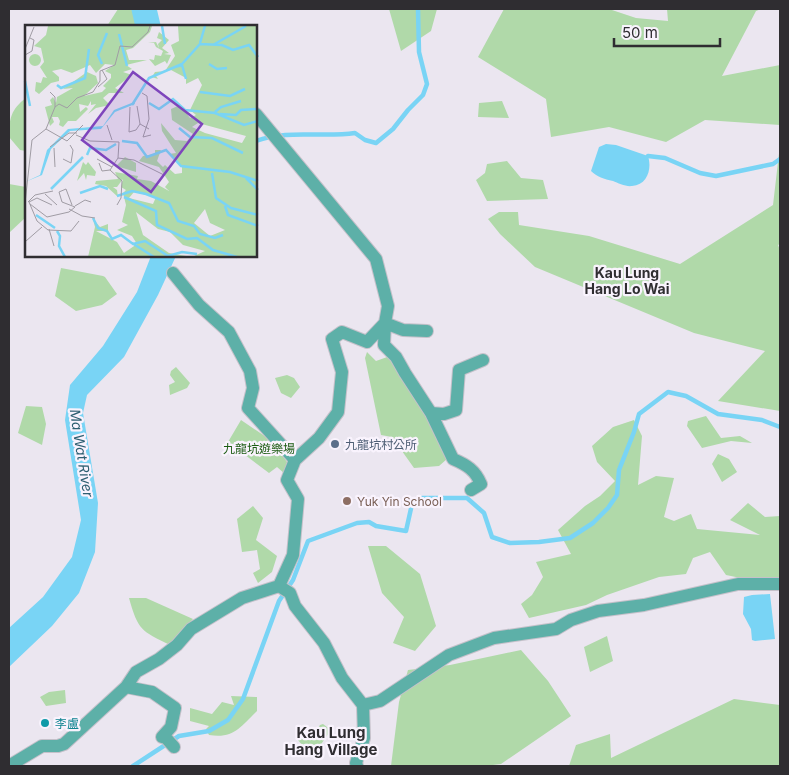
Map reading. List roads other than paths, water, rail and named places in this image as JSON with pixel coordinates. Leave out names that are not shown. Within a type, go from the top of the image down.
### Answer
[{"type":"street","points":[[258,116],[376,259],[388,306],[384,345],[396,357],[431,413],[453,459],[466,464],[476,474],[481,484],[471,490]]},
{"type":"street","points":[[173,273],[199,305],[229,332],[250,371],[253,388],[248,408],[295,460]]},
{"type":"street","points":[[385,323],[403,330],[427,330]]},
{"type":"street","points":[[9,766],[42,746],[64,744],[126,687],[136,672],[159,659],[177,645],[191,629],[242,598],[279,586],[293,555],[294,522],[298,499],[287,480],[295,460],[319,438],[338,412],[342,372],[332,339],[342,332],[367,342],[385,323]]},
{"type":"street","points":[[431,413],[444,414],[456,410],[459,370],[483,360]]},
{"type":"street","points":[[363,705],[380,701],[449,655],[494,638],[556,629],[571,620],[598,611],[644,605],[738,584],[780,584]]},
{"type":"street","points":[[279,586],[290,593],[295,606],[324,643],[342,678],[363,705],[364,738],[356,763],[357,766]]},
{"type":"street","points":[[126,687],[152,692],[175,708],[171,727],[162,737],[166,738],[174,747]]},
{"type":"water","points":[[606,144],[616,145],[648,156],[649,171],[642,183],[627,186],[601,178],[591,171],[599,147]]},
{"type":"water","points":[[150,258],[175,258],[158,295],[124,357],[87,395],[83,413],[98,503],[95,552],[79,593],[52,626],[9,667],[9,628],[43,597],[72,557],[81,520],[65,420],[70,385],[103,346],[137,292]]},
{"type":"water","points":[[770,594],[775,639],[752,640],[751,629],[743,614],[744,597]]},
{"type":"waterway","name":"Ma Wat River","points":[[144,9],[148,25]]},
{"type":"waterway","points":[[258,140],[280,135],[355,133],[365,140],[376,143],[393,129],[423,95],[427,84],[419,52],[418,9]]},
{"type":"waterway","points":[[648,156],[665,158],[700,173],[716,176],[773,164],[780,159]]},
{"type":"waterway","points":[[133,766],[179,736],[209,731],[228,720],[243,699],[279,601],[293,580],[308,541],[357,523],[369,522],[376,526],[406,531],[412,504],[422,498],[467,498],[484,513],[492,537],[510,543],[570,538],[593,523],[608,508],[617,495],[619,470],[639,414],[668,392],[686,396],[718,414],[762,420],[780,427]]},
{"type":"place","name":"九龍坑村公所","points":[[335,444]]},
{"type":"place","name":"Yuk Yin School","points":[[347,501]]},
{"type":"place","name":"李盧","points":[[45,723]]},
{"type":"district","name":"Kau Lung Hang Lo Wai","points":[[627,280]]},
{"type":"district","name":"Kau Lung Hang Village","points":[[331,740]]},
{"type":"park label","name":"九龍坑遊樂場","points":[[259,448]]}]
